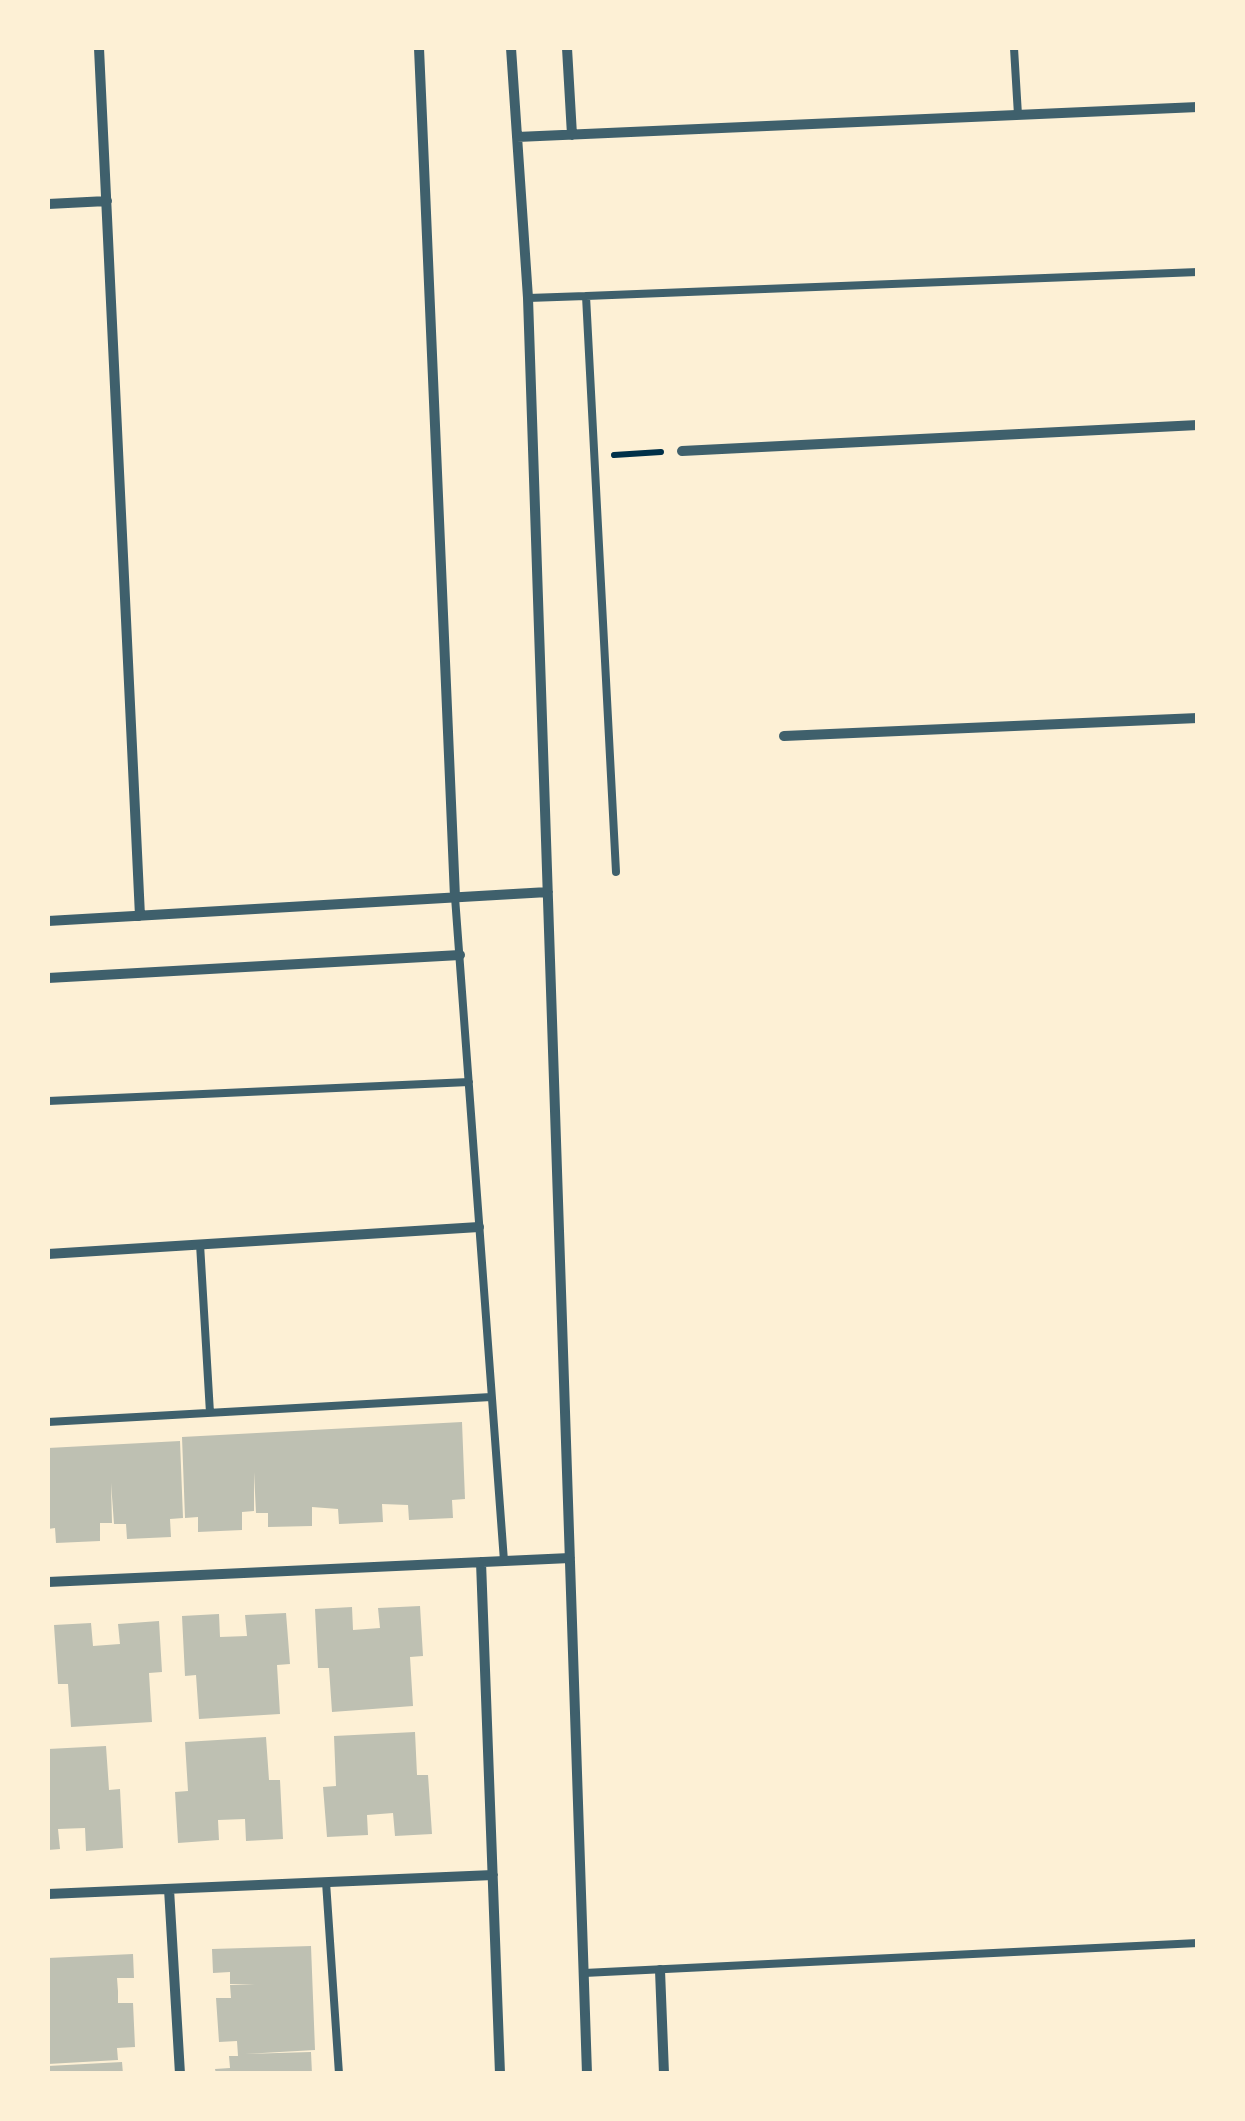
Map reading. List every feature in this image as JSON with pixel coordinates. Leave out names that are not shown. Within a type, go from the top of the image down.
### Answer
[{"type":"street","points":[[99,48],[140,916]]},
{"type":"street","points":[[419,48],[455,897]]},
{"type":"street","points":[[511,48],[528,298],[587,2074]]},
{"type":"street","points":[[566,48],[572,135]]},
{"type":"street","points":[[517,138],[1198,108]]},
{"type":"street","points":[[48,204],[106,201]]},
{"type":"street","points":[[682,451],[1198,425]]},
{"type":"street","points":[[784,736],[1198,718]]},
{"type":"street","points":[[48,921],[548,892]]},
{"type":"street","points":[[48,978],[460,955]]},
{"type":"street","points":[[48,1254],[479,1228]]},
{"type":"street","points":[[48,1582],[570,1558]]},
{"type":"street","points":[[480,1562],[500,2074]]},
{"type":"street","points":[[48,1894],[493,1875]]},
{"type":"street","points":[[169,1889],[180,2074]]},
{"type":"street","points":[[660,1970],[664,2074]]},
{"type":"lane","points":[[1014,48],[1018,115]]},
{"type":"lane","points":[[528,298],[1198,272]]},
{"type":"lane","points":[[586,296],[616,872]]},
{"type":"lane","points":[[455,897],[504,1561]]},
{"type":"lane","points":[[48,1101],[469,1082]]},
{"type":"lane","points":[[200,1244],[210,1413]]},
{"type":"lane","points":[[48,1422],[492,1397]]},
{"type":"lane","points":[[326,1882],[339,2074]]},
{"type":"lane","points":[[584,1973],[1198,1943]]},
{"type":"building","points":[[462,1422],[465,1499],[452,1500],[453,1518],[409,1520],[408,1505],[382,1504],[383,1522],[339,1524],[338,1509],[312,1507],[312,1526],[268,1527],[268,1513],[256,1513],[254,1472],[254,1511],[242,1512],[242,1530],[198,1532],[198,1517],[185,1518],[182,1437]]},
{"type":"building","points":[[180,1441],[183,1518],[170,1519],[171,1537],[127,1539],[126,1524],[114,1524],[111,1483],[112,1523],[100,1523],[100,1541],[56,1543],[55,1528],[48,1529],[48,1448]]},
{"type":"building","points":[[420,1606],[423,1656],[410,1657],[413,1706],[332,1712],[329,1668],[318,1668],[315,1609],[352,1607],[353,1630],[380,1628],[378,1608]]},
{"type":"building","points":[[286,1613],[290,1664],[277,1665],[280,1714],[199,1719],[196,1675],[185,1676],[182,1616],[219,1614],[220,1637],[247,1636],[245,1615]]},
{"type":"building","points":[[159,1621],[162,1672],[149,1673],[152,1722],[71,1727],[68,1684],[58,1684],[54,1625],[91,1623],[93,1646],[120,1644],[118,1624]]},
{"type":"building","points":[[415,1732],[417,1775],[428,1775],[432,1834],[395,1836],[393,1813],[367,1815],[368,1835],[327,1837],[323,1787],[336,1786],[334,1736]]},
{"type":"building","points":[[266,1737],[269,1780],[280,1780],[283,1839],[246,1841],[245,1819],[218,1820],[219,1840],[178,1843],[175,1792],[188,1791],[185,1742]]},
{"type":"building","points":[[106,1746],[109,1790],[120,1789],[123,1848],[86,1851],[85,1828],[58,1829],[60,1849],[48,1850],[48,1749]]},
{"type":"building","points":[[311,1946],[315,2050],[245,2054],[311,2052],[312,2074],[216,2074],[215,2069],[230,2068],[229,2056],[238,2056],[237,2041],[219,2042],[216,1998],[231,1998],[230,1985],[255,1984],[230,1984],[230,1972],[213,1973],[212,1949]]},
{"type":"building","points":[[133,1954],[134,1978],[117,1978],[118,2003],[133,2003],[135,2047],[117,2048],[118,2060],[48,2064],[48,1958]]},
{"type":"building","points":[[122,2062],[123,2074],[48,2074],[48,2066]]}]
